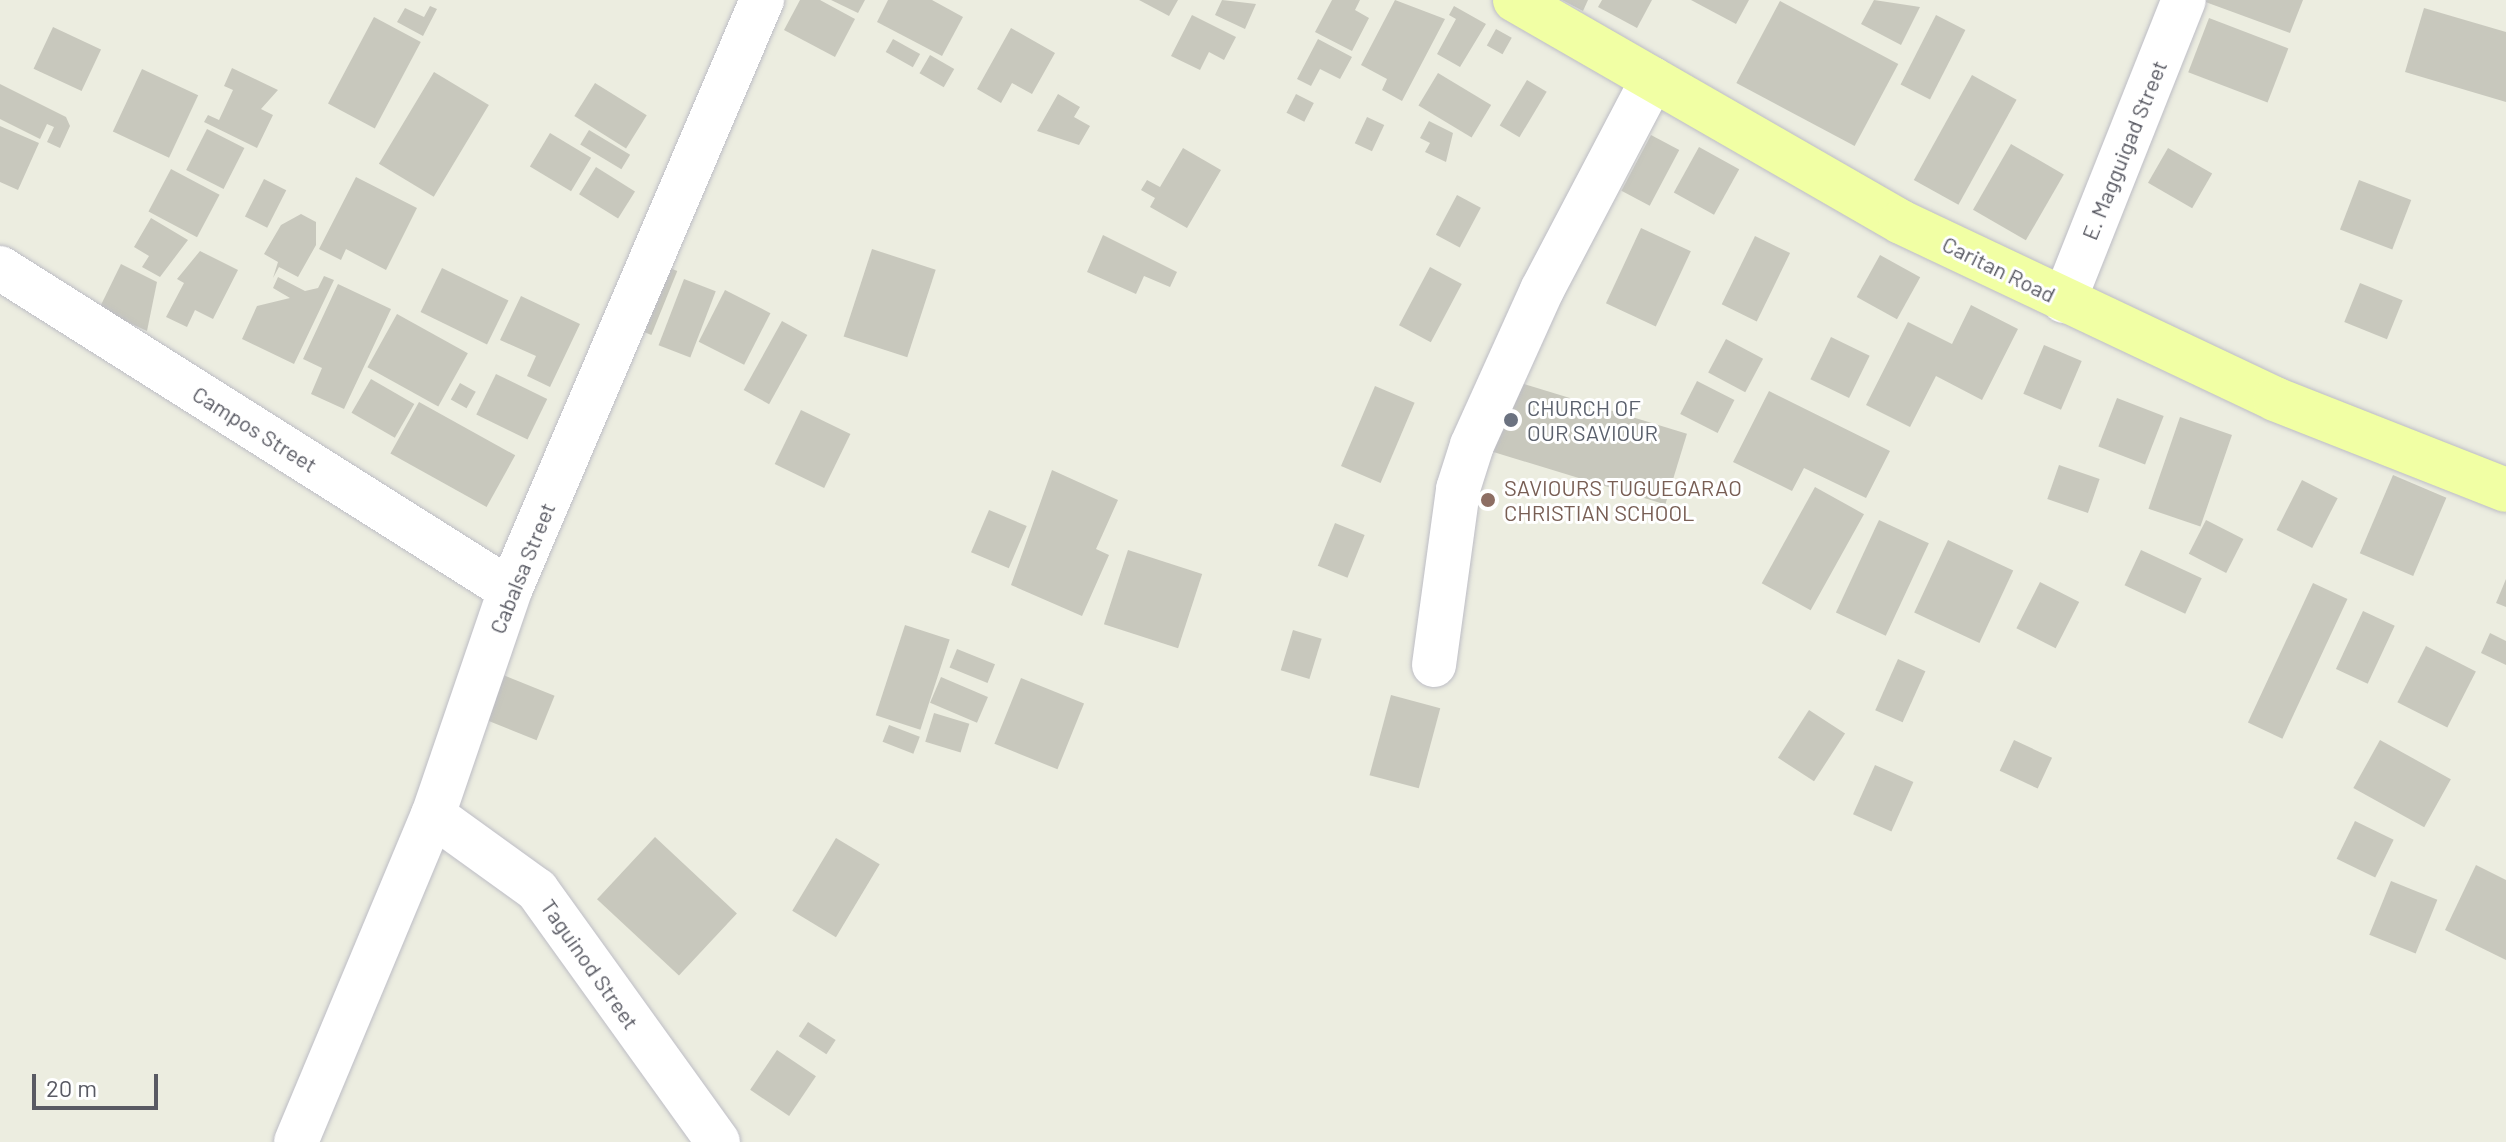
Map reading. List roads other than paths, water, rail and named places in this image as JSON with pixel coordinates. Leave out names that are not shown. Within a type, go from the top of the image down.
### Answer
[{"type":"main road","name":"Caritan Road","points":[[1515,0],[1901,222],[2275,399],[2506,490]]},
{"type":"street","name":"Cabalsa Street","points":[[296,1142],[433,815],[510,590],[762,0]]},
{"type":"street","name":"E. Magguigad Street","points":[[2064,301],[2184,0]]},
{"type":"street","points":[[1434,665],[1458,489],[1472,445],[1542,290],[1653,79]]},
{"type":"street","name":"Campos Street","points":[[0,268],[510,590]]},
{"type":"street","name":"Taguinod Street","points":[[433,815],[537,890],[718,1142]]},
{"type":"place","name":"CHURCH OF OUR SAVIOUR","points":[[1511,420]]},
{"type":"place","name":"SAVIOURS TUGUEGARAO CHRISTIAN SCHOOL","points":[[1488,500]]}]
